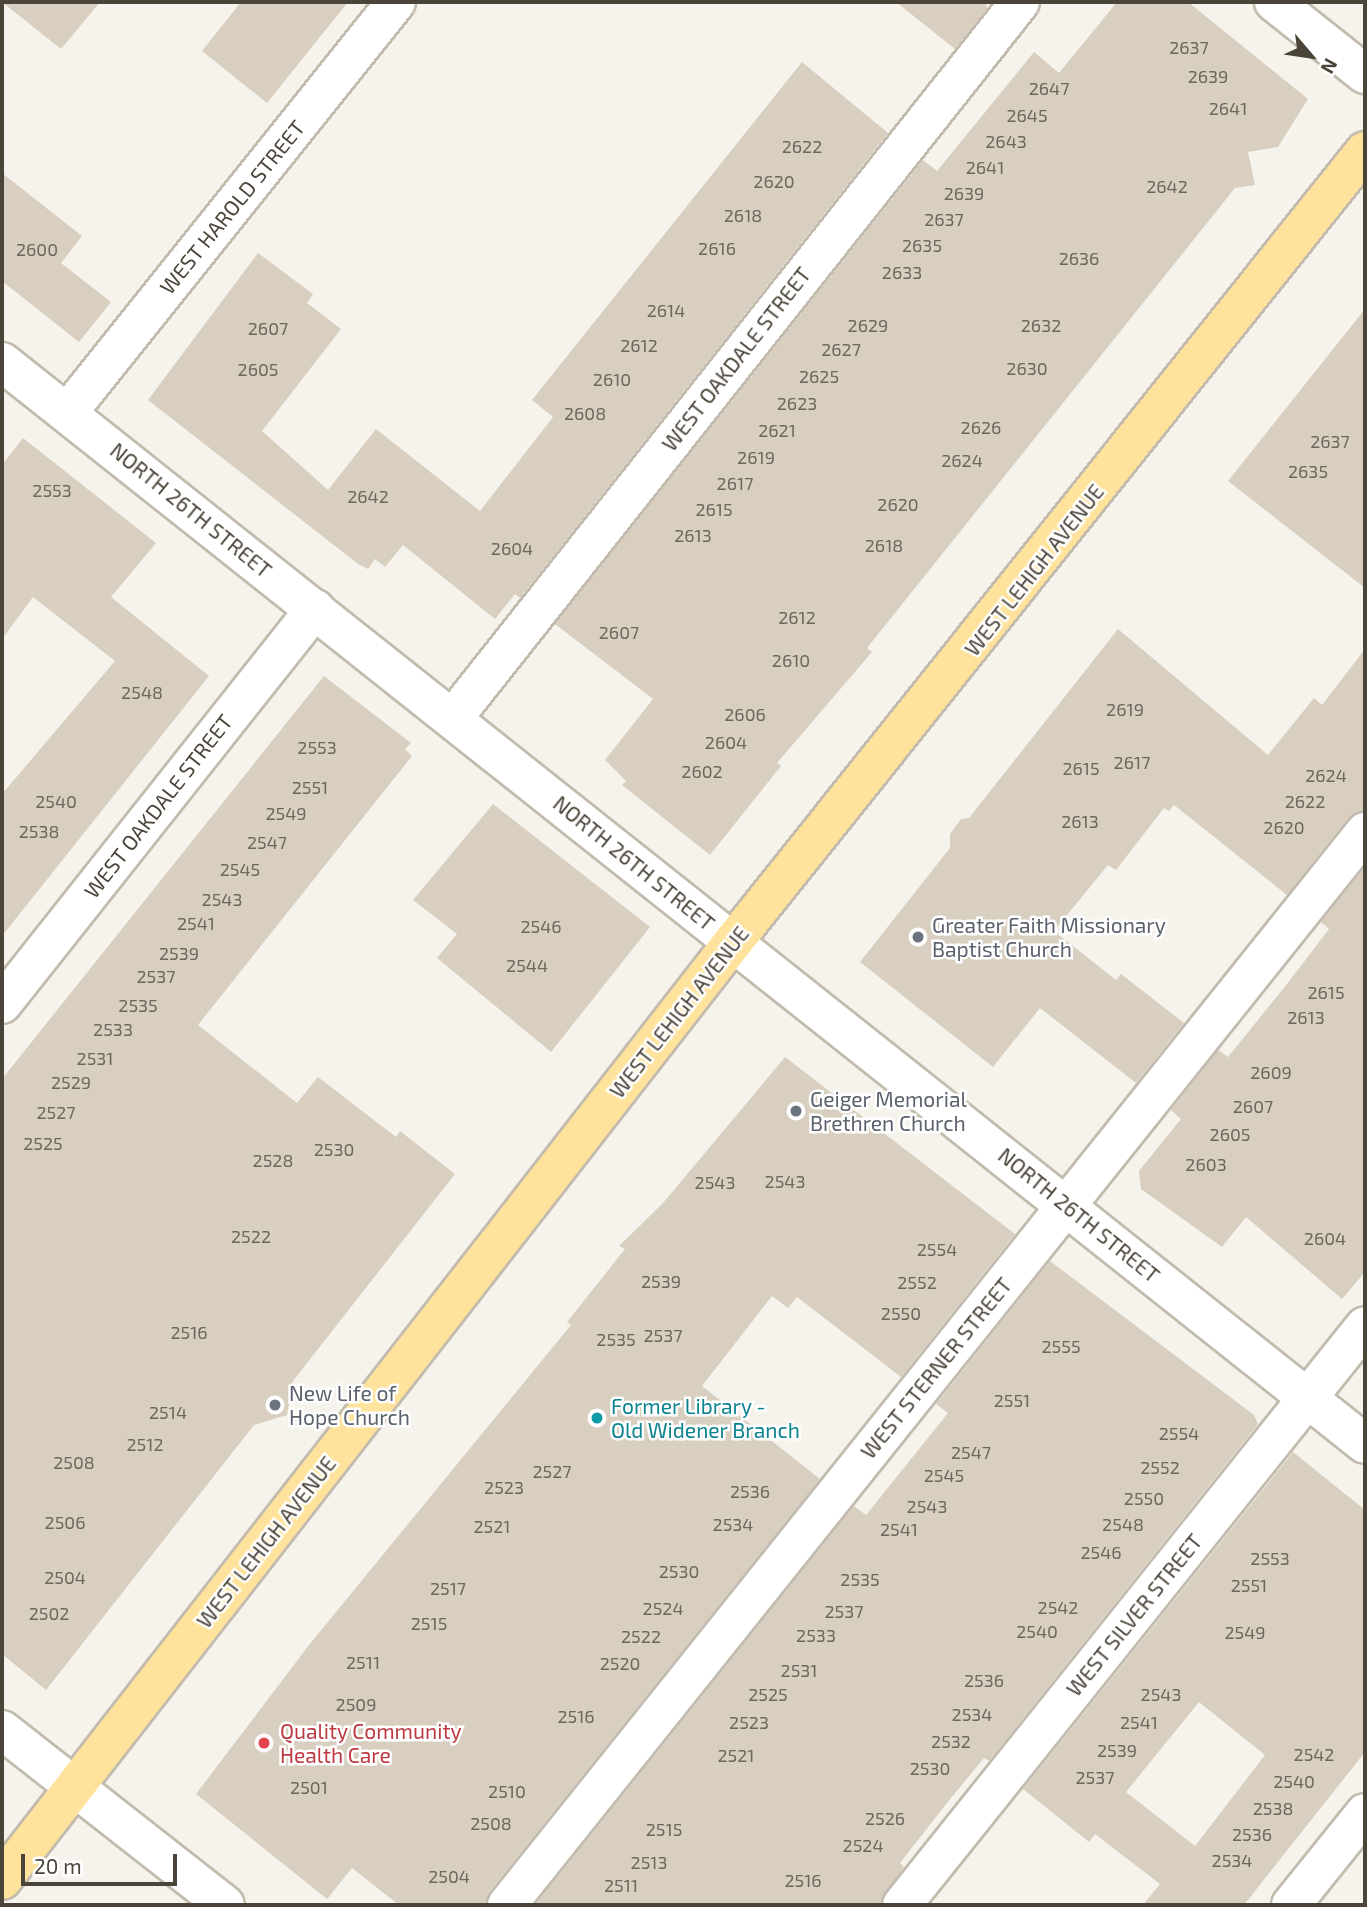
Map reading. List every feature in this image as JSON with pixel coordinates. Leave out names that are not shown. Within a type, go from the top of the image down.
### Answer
[{"type":"main road","name":"WEST LEHIGH AVENUE","points":[[2,1880],[733,942],[1365,151]]},
{"type":"street","name":"WEST HAROLD STREET","points":[[68,412],[396,2]]},
{"type":"street","name":"WEST OAKDALE STREET","points":[[453,718],[1020,2]]},
{"type":"street","points":[[1273,2],[1365,74]]},
{"type":"street","name":"NORTH 26TH STREET","points":[[6,373],[68,412],[1365,1444]]},
{"type":"street","name":"WEST OAKDALE STREET","points":[[2,1004],[315,609]]},
{"type":"street","name":"WEST STERNER STREET","points":[[507,1905],[1365,832]]},
{"type":"street","name":"WEST SILVER STREET","points":[[902,1905],[1365,1326]]},
{"type":"street","points":[[2,1730],[225,1905]]},
{"type":"street","points":[[1291,1905],[1365,1813]]},
{"type":"building","points":[[2,2],[100,2],[61,49]]},
{"type":"building","points":[[241,2],[348,2],[267,103],[202,51]]},
{"type":"building","points":[[896,2],[986,2],[987,9],[955,49]]},
{"type":"building","points":[[1117,2],[1188,2],[1308,99],[1278,147],[1248,152],[1255,185],[1235,188],[867,648],[872,652],[777,763],[781,766],[710,855],[622,785],[626,781],[605,760],[653,699],[555,624],[923,160],[937,171],[1034,52],[1059,73]]},
{"type":"building","points":[[802,62],[888,133],[520,598],[515,594],[495,619],[403,545],[385,567],[375,559],[368,569],[358,564],[148,400],[258,253],[313,294],[307,303],[341,329],[262,431],[328,490],[376,429],[480,511],[553,417],[532,400]]},
{"type":"building","points":[[2,173],[82,236],[61,263],[111,302],[79,342],[2,281]]},
{"type":"building","points":[[1365,309],[1365,588],[1228,481]]},
{"type":"building","points":[[23,438],[156,543],[111,597],[209,676],[2,936],[2,794],[115,661],[33,597],[2,639],[2,465]]},
{"type":"building","points":[[1118,629],[1268,755],[1314,698],[1322,705],[1365,649],[1365,811],[1348,818],[1287,895],[1174,805],[1169,811],[1164,808],[1116,870],[1108,865],[1054,931],[1116,980],[1121,974],[1184,1023],[1136,1083],[1040,1008],[993,1067],[860,962],[950,848],[950,834],[961,819],[969,818]]},
{"type":"building","points":[[324,676],[411,743],[405,749],[412,756],[198,1025],[297,1103],[318,1077],[396,1137],[400,1131],[455,1174],[293,1381],[287,1415],[254,1425],[46,1690],[2,1654],[2,1079]]},
{"type":"building","points":[[493,804],[650,927],[551,1052],[437,958],[457,934],[413,900]]},
{"type":"building","points":[[1365,867],[1365,1272],[1342,1299],[1246,1217],[1222,1247],[1141,1189],[1139,1171],[1181,1119],[1171,1110],[1218,1050],[1228,1057],[1287,984],[1329,929],[1321,922]]},
{"type":"building","points":[[785,1057],[1015,1234],[901,1377],[797,1297],[788,1308],[772,1296],[702,1386],[820,1479],[490,1891],[486,1905],[399,1905],[352,1868],[327,1899],[196,1794],[309,1645],[571,1325],[567,1322],[625,1249],[619,1246],[663,1203]]},
{"type":"building","points":[[1050,1261],[1254,1415],[1258,1424],[989,1761],[984,1758],[947,1803],[900,1863],[904,1867],[881,1905],[535,1905],[854,1506],[866,1515],[948,1413],[936,1404]]},
{"type":"building","points":[[1293,1452],[1365,1510],[1365,1752],[1244,1905],[1143,1905],[1160,1884],[1095,1834],[1089,1842],[1023,1789]],"holes":[[[1199,1702],[1265,1755],[1195,1846],[1126,1792]]]},
{"type":"place","name":"Greater Faith Missionary Baptist Church","points":[[918,937]]},
{"type":"place","name":"Geiger Memorial Brethren Church","points":[[796,1111]]},
{"type":"place","name":"New Life of Hope Church","points":[[275,1405]]},
{"type":"place","name":"Former Library - Old Widener Branch","points":[[597,1418]]},
{"type":"place","name":"Quality Community Health Care","points":[[264,1743]]}]
